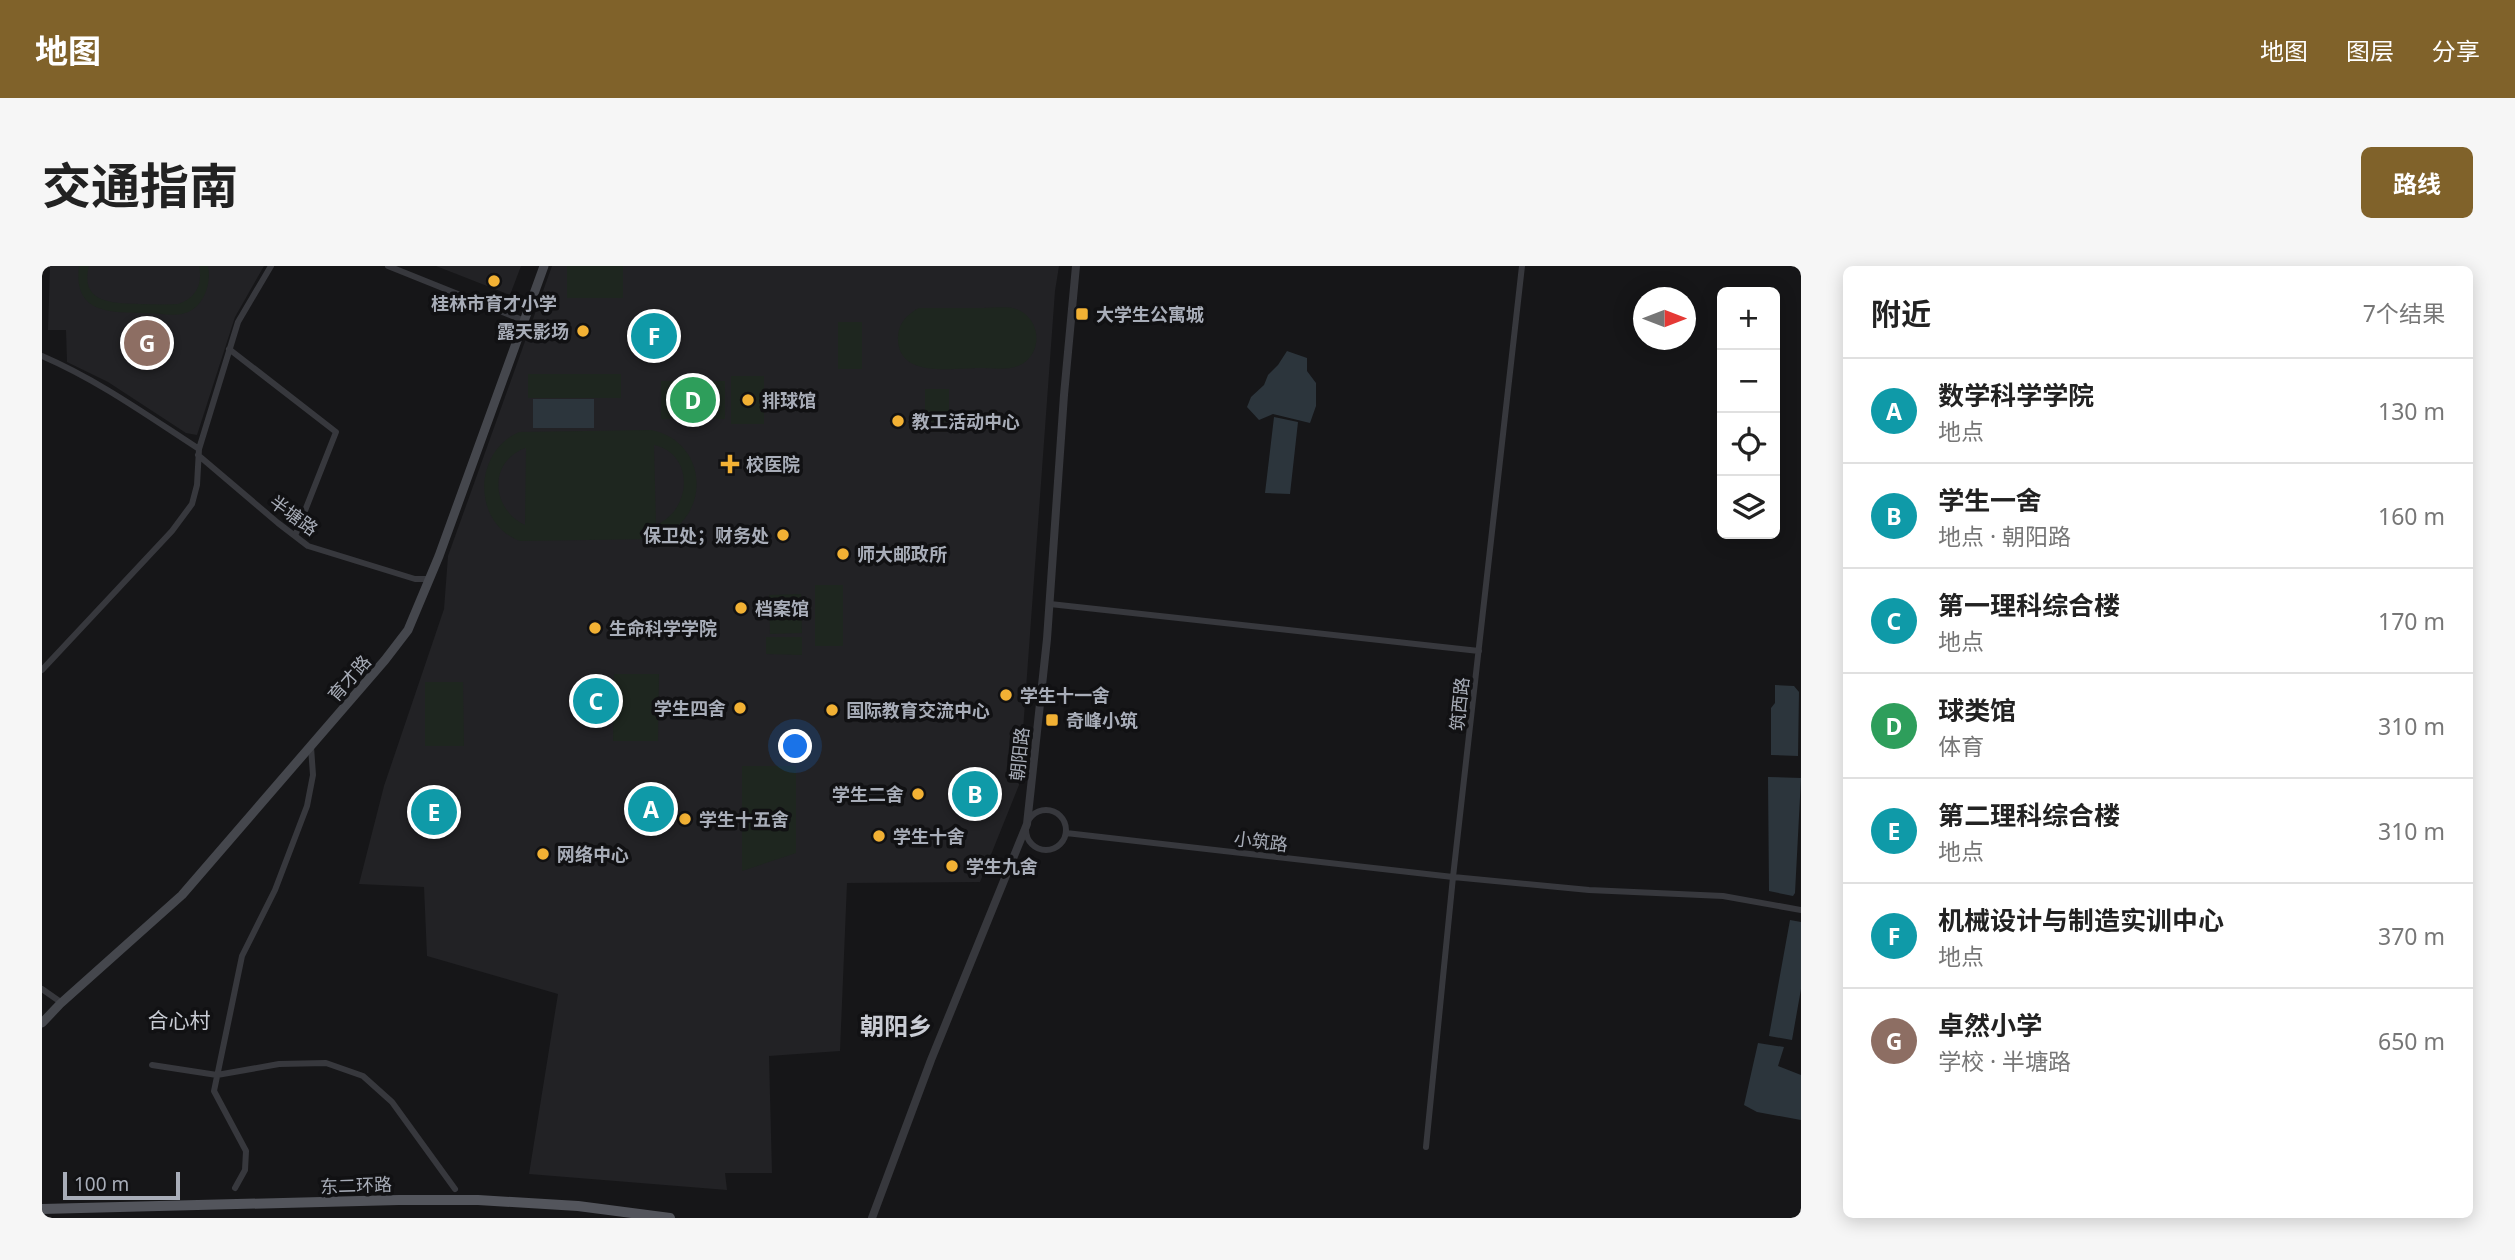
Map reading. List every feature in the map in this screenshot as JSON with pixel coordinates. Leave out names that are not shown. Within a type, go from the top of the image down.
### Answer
[{"type":"main road","name":"育才路","points":[[42,1023],[182,895],[311,747],[408,630],[544,266]]},
{"type":"main road","name":"东二环路","points":[[42,1209],[478,1200],[578,1206],[670,1218]]},
{"type":"street","points":[[42,670],[172,531],[192,504],[197,485],[198,452],[229,349],[238,322],[271,266]]},
{"type":"street","points":[[388,266],[525,321]]},
{"type":"street","name":"朝阳路","points":[[872,1218],[931,1060],[1027,824],[1050,604],[1065,371],[1076,266]]},
{"type":"street","name":"筑西路","points":[[1426,1147],[1453,877],[1522,266]]},
{"type":"street","points":[[229,349],[336,432],[295,536]]},
{"type":"street","name":"半塘路","points":[[42,356],[102,387],[198,452],[308,546],[415,579],[429,579]]},
{"type":"street","points":[[1050,604],[1479,650]]},
{"type":"street","points":[[235,1188],[245,1170],[246,1151],[214,1091],[242,956],[275,890],[307,806],[313,775],[311,747]]},
{"type":"street","points":[[1047,810],[1054,811],[1064,820],[1066,833],[1055,848],[1042,850],[1031,843],[1026,831],[1034,813],[1047,810]]},
{"type":"street","name":"小筑路","points":[[1066,833],[1453,877],[1589,890],[1723,896],[1801,910]]},
{"type":"street","points":[[42,989],[62,1003]]},
{"type":"street","points":[[152,1065],[217,1075],[279,1064],[326,1063],[363,1076],[392,1102],[455,1189]]},
{"type":"shaded area","points":[[50,266],[264,266],[235,317],[197,435],[186,433],[108,382],[67,362],[66,330],[48,330]]},
{"type":"shaded area","points":[[79,266],[89,266],[89,288],[101,299],[110,302],[178,304],[197,290],[199,266],[208,266],[209,281],[201,302],[189,312],[173,315],[119,312],[96,307],[88,302],[79,282]]},
{"type":"shaded area","name":"桂林市育才小学","points":[[436,266],[521,266],[510,295]]},
{"type":"shaded area","points":[[552,266],[1059,266],[1019,785],[980,882],[847,883],[840,1051],[769,1056],[772,1173],[725,1173],[727,1190],[529,1174],[558,994],[427,956],[424,887],[359,884],[384,786],[444,609],[448,556]]},
{"type":"shaded area","points":[[567,266],[623,266],[623,298],[567,298]]},
{"type":"shaded area","points":[[919,308],[1016,309],[1024,313],[1034,326],[1034,351],[1022,364],[1007,368],[941,369],[916,365],[906,359],[900,350],[898,336],[905,319]]},
{"type":"shaded area","points":[[838,322],[862,322],[862,369],[838,369]]},
{"type":"shaded area","points":[[1287,351],[1307,358],[1307,371],[1316,383],[1316,406],[1310,423],[1273,414],[1259,420],[1247,407],[1251,397],[1264,385],[1268,375]]},
{"type":"shaded area","points":[[528,374],[621,374],[621,398],[528,398]]},
{"type":"shaded area","name":"排球馆","points":[[731,376],[764,376],[764,424],[731,424]]},
{"type":"shaded area","points":[[661,381],[725,381],[725,419],[661,419]]},
{"type":"shaded area","points":[[925,389],[949,389],[949,422],[925,422]]},
{"type":"shaded area","points":[[533,399],[594,399],[594,428],[533,428]]},
{"type":"shaded area","points":[[1274,417],[1298,422],[1290,494],[1265,493]]},
{"type":"shaded area","points":[[651,430],[671,437],[685,450],[694,466],[697,483],[694,501],[686,517],[672,530],[653,539],[520,541],[504,532],[493,519],[486,504],[484,487],[486,471],[493,455],[504,442],[519,432]],"holes":[[[654,445],[667,450],[677,459],[684,483],[677,507],[668,518],[656,525]],[[526,448],[525,525],[505,508],[498,486],[500,474],[513,455]]]},
{"type":"shaded area","points":[[815,585],[843,585],[843,646],[815,646]]},
{"type":"shaded area","points":[[801,594],[802,633],[770,634],[769,595]]},
{"type":"shaded area","points":[[766,637],[802,637],[802,655],[766,654]]},
{"type":"shaded area","points":[[614,674],[659,674],[658,741],[613,741]]},
{"type":"shaded area","points":[[425,682],[463,682],[464,746],[425,746]]},
{"type":"shaded area","points":[[1775,685],[1794,686],[1799,692],[1798,756],[1771,755],[1771,708],[1775,703]]},
{"type":"shaded area","points":[[742,766],[796,766],[796,853],[742,871]]},
{"type":"shaded area","points":[[1768,777],[1801,778],[1793,896],[1769,891]]},
{"type":"shaded area","points":[[1790,920],[1801,922],[1801,989],[1792,1040],[1769,1036]]},
{"type":"shaded area","points":[[1758,1043],[1784,1047],[1778,1066],[1801,1075],[1801,1120],[1757,1112],[1744,1105]]},
{"type":"place","name":"桂林市育才小学","points":[[494,281]]},
{"type":"place","name":"大学生公寓城","points":[[1082,314]]},
{"type":"place","name":"露天影场","points":[[583,331]]},
{"type":"place","name":"机械设计与制造实训中心","points":[[654,336]]},
{"type":"place","name":"卓然小学","points":[[147,343]]},
{"type":"place","name":"球类馆","points":[[693,400]]},
{"type":"place","name":"排球馆","points":[[748,400]]},
{"type":"place","name":"教工活动中心","points":[[898,421]]},
{"type":"place","name":"校医院","points":[[730,464]]},
{"type":"place","name":"保卫处；财务处","points":[[783,535]]},
{"type":"place","name":"师大邮政所","points":[[843,554]]},
{"type":"place","name":"档案馆","points":[[741,608]]},
{"type":"place","name":"生命科学学院","points":[[595,628]]},
{"type":"place","name":"学生十一舍","points":[[1006,695]]},
{"type":"place","name":"第一理科综合楼","points":[[596,701]]},
{"type":"place","name":"学生四舍","points":[[740,708]]},
{"type":"place","name":"国际教育交流中心","points":[[832,710]]},
{"type":"place","name":"奇峰小筑","points":[[1052,720]]},
{"type":"place","name":"学生二舍","points":[[918,794]]},
{"type":"place","name":"学生一舍","points":[[975,794]]},
{"type":"place","name":"数学科学学院","points":[[651,809]]},
{"type":"place","name":"第二理科综合楼","points":[[434,812]]},
{"type":"place","name":"学生十五舍","points":[[685,819]]},
{"type":"place","name":"学生十舍","points":[[879,836]]},
{"type":"place","name":"网络中心","points":[[543,854]]},
{"type":"place","name":"学生九舍","points":[[952,866]]},
{"type":"district","name":"合心村","points":[[179,1020]]},
{"type":"district","name":"朝阳乡","points":[[896,1025]]}]
